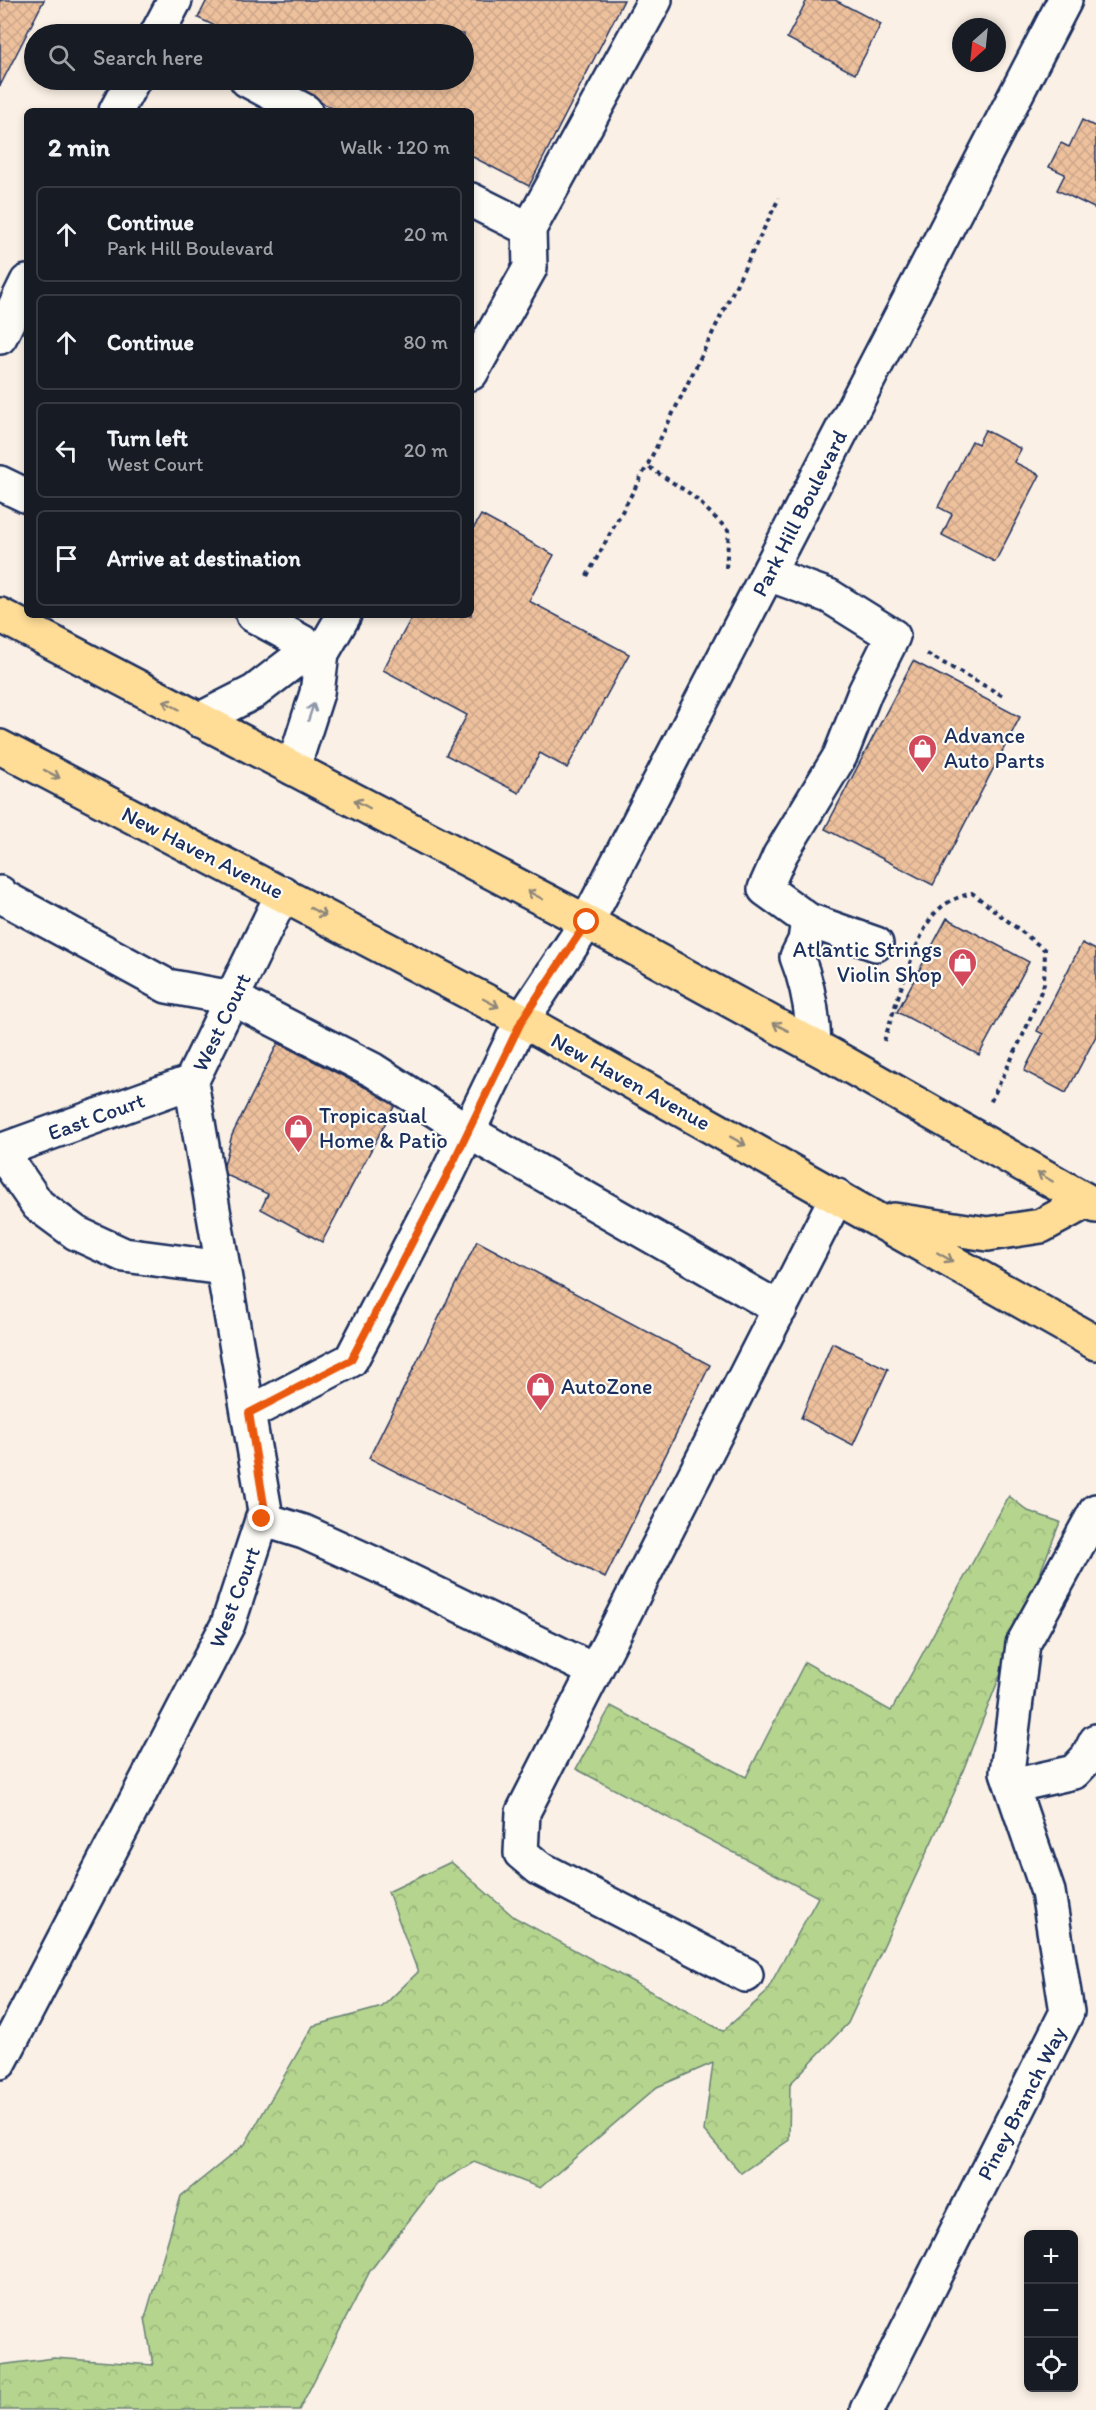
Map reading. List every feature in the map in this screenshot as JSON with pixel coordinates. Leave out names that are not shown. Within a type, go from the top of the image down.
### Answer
[{"type":"main road","points":[[0,615],[587,922],[814,1045],[975,1137],[1093,1198]]},
{"type":"main road","name":"New Haven Avenue","points":[[0,747],[522,1020],[875,1217],[1096,1344]]},
{"type":"main road","points":[[875,1217],[988,1234],[1041,1226],[1093,1198]]},
{"type":"street","points":[[164,24],[175,0]]},
{"type":"street","points":[[474,368],[530,268],[529,229],[655,0]]},
{"type":"street","name":"Park Hill Boulevard","points":[[249,1413],[351,1360],[469,1132],[522,1020],[587,922],[1065,0]]},
{"type":"street","points":[[118,108],[128,90]]},
{"type":"street","points":[[266,90],[299,108]]},
{"type":"street","points":[[474,202],[529,229]]},
{"type":"street","points":[[0,337],[24,288]]},
{"type":"street","points":[[0,483],[24,495]]},
{"type":"street","points":[[768,574],[830,596],[892,636],[840,756],[780,855],[765,889],[808,920],[876,944]]},
{"type":"street","points":[[258,618],[322,653]]},
{"type":"street","points":[[293,768],[317,693],[322,653],[342,618]]},
{"type":"street","points":[[199,720],[254,692],[293,662],[322,653]]},
{"type":"street","points":[[0,893],[3,897],[167,986],[232,998],[373,1070],[469,1132],[780,1309]]},
{"type":"street","name":"West Court","points":[[0,2062],[228,1624],[265,1511],[191,1082],[283,893]]},
{"type":"street","points":[[808,920],[805,941],[797,957],[806,980],[813,1011],[814,1045]]},
{"type":"street","name":"East Court","points":[[0,1151],[191,1082]]},
{"type":"street","points":[[0,1151],[38,1205],[76,1233],[124,1255],[223,1268]]},
{"type":"street","points":[[746,1975],[539,1868],[521,1853],[523,1812],[837,1196]]},
{"type":"street","name":"Piney Branch Way","points":[[867,2410],[1067,2012],[1048,1892],[1007,1772],[1023,1644],[1096,1511]]},
{"type":"street","points":[[262,1519],[304,1532],[381,1567],[595,1671]]},
{"type":"street","points":[[1012,1786],[1074,1772],[1092,1749]]},
{"type":"path","points":[[587,576],[647,466],[779,198]]},
{"type":"path","points":[[647,466],[692,495],[729,531],[726,573]]},
{"type":"path","points":[[892,636],[1005,697]]},
{"type":"path","points":[[872,1078],[913,957],[934,914],[953,898],[972,893],[1045,950],[1044,984],[975,1137]]},
{"type":"green space","points":[[1009,1496],[1028,1511],[1060,1522],[955,1791],[848,2023],[790,2084],[789,2140],[741,2173],[704,2131],[713,2063],[657,2087],[540,2188],[474,2162],[437,2184],[370,2271],[299,2410],[0,2410],[0,2365],[54,2358],[153,2365],[145,2318],[181,2196],[245,2144],[313,2026],[382,2007],[418,1972],[388,1892],[451,1862],[514,1917],[723,2031],[765,1994],[818,1897],[576,1769],[611,1706],[746,1777],[805,1662],[891,1711]]},
{"type":"building","points":[[0,0],[44,0],[32,24],[24,24],[24,39],[0,86]]},
{"type":"building","points":[[207,0],[624,0],[529,186],[474,158],[474,108],[332,108],[296,90],[474,90],[474,24],[211,24],[198,18]]},
{"type":"building","points":[[807,0],[835,0],[881,24],[855,74],[787,38]]},
{"type":"building","points":[[1082,120],[1096,127],[1096,209],[1057,190],[1065,174],[1049,167],[1061,143],[1069,147]]},
{"type":"building","points":[[985,430],[1021,449],[1014,462],[1040,475],[995,562],[942,535],[952,514],[938,507],[972,441],[978,444]]},
{"type":"building","points":[[481,515],[554,555],[529,601],[629,654],[567,768],[540,753],[519,793],[446,755],[467,715],[383,670],[411,618],[474,618],[474,528]]},
{"type":"building","name":"Advance Auto Parts","points":[[913,661],[1020,717],[933,885],[825,829]]},
{"type":"building","name":"Atlantic Strings Violin Shop","points":[[947,918],[1029,962],[979,1055],[897,1012]]},
{"type":"building","points":[[1082,943],[1096,950],[1096,1036],[1066,1093],[1024,1071],[1043,1034],[1037,1031]]},
{"type":"building","name":"Tropicasual Home & Patio","points":[[278,1043],[396,1103],[322,1242],[261,1209],[268,1194],[222,1173],[232,1135]]},
{"type":"building","name":"AutoZone","points":[[477,1241],[710,1365],[605,1578],[369,1458]]},
{"type":"building","points":[[832,1343],[888,1369],[853,1445],[801,1418]]},
{"type":"place","name":"Advance Auto Parts","points":[[923,774]]},
{"type":"place","name":"Atlantic Strings Violin Shop","points":[[963,988]]},
{"type":"place","name":"Tropicasual Home & Patio","points":[[298,1154]]},
{"type":"place","name":"AutoZone","points":[[540,1412]]},
{"type":"route","points":[[262,1519],[265,1511],[249,1413],[302,1383],[351,1360],[447,1175],[522,1020],[587,922]]}]
